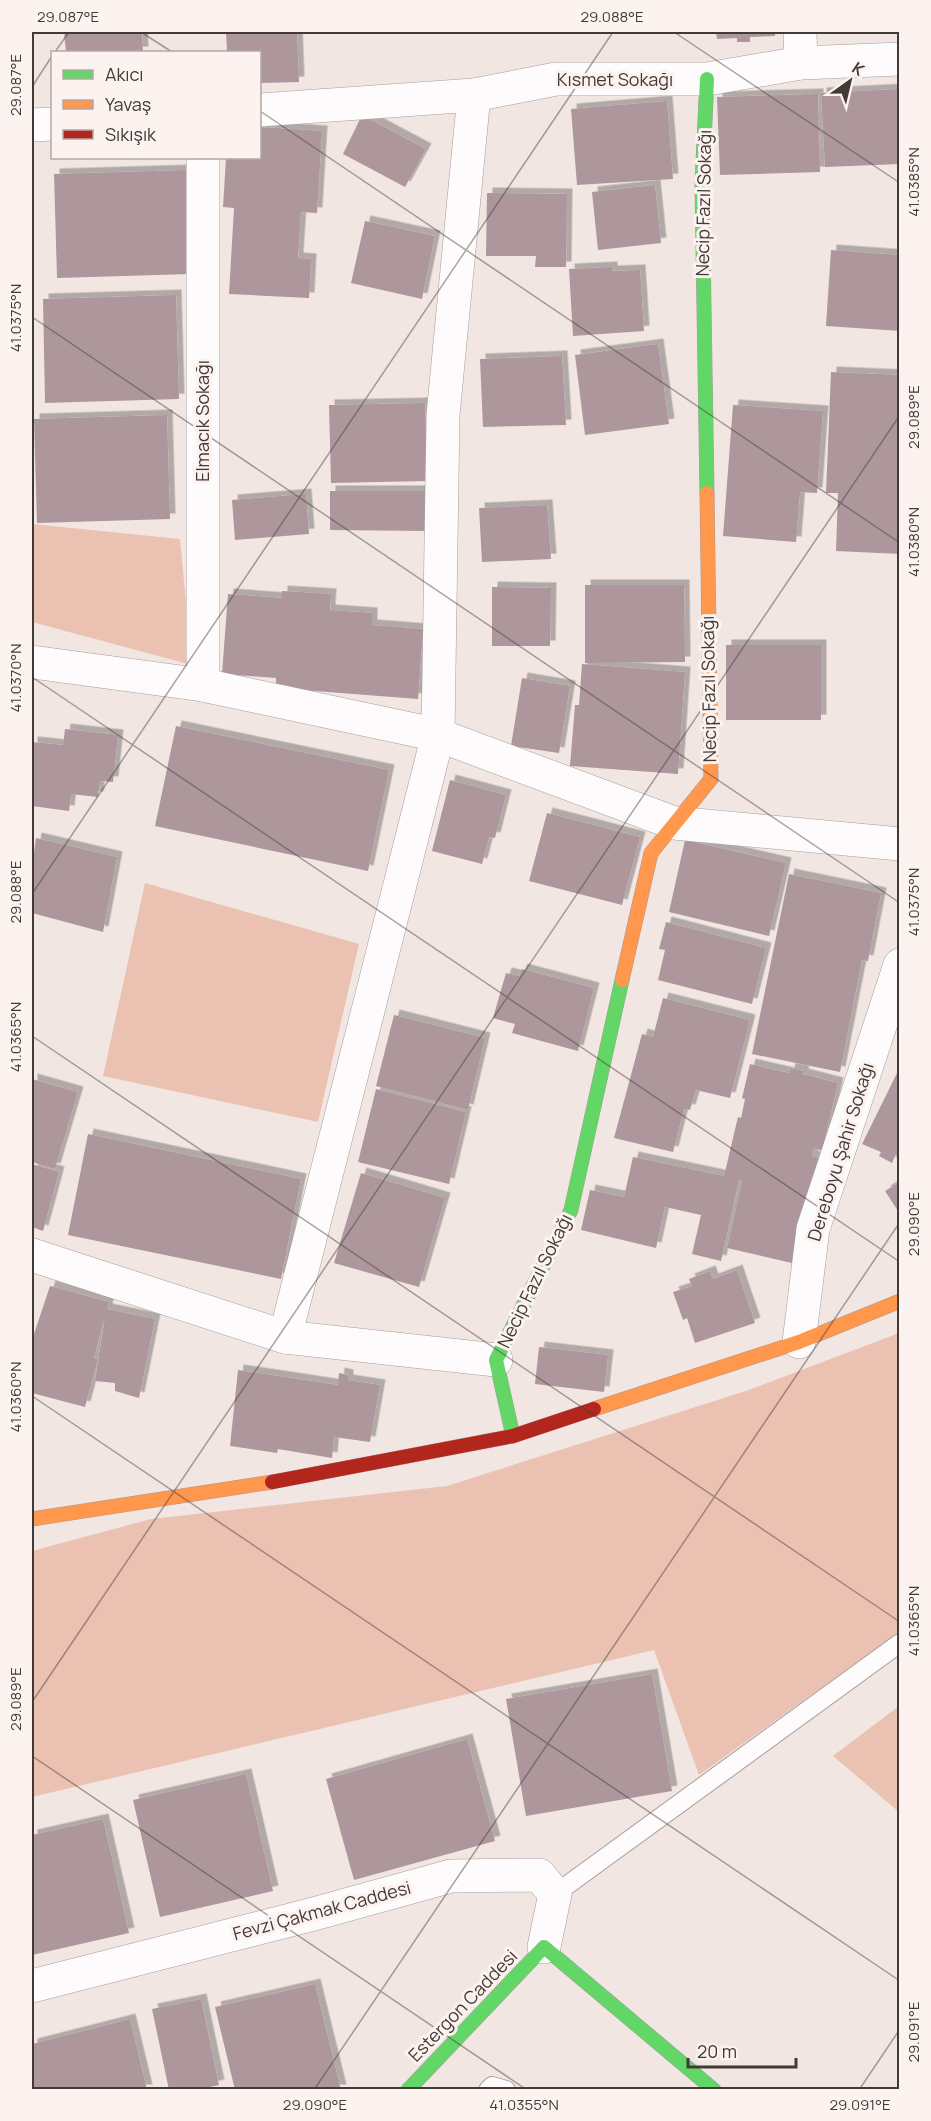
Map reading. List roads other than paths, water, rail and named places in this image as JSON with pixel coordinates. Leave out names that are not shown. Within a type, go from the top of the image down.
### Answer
[{"type":"street","name":"Kısmet Sokağı","points":[[261,110],[474,95],[556,79],[707,80],[801,47],[900,59]]},
{"type":"street","name":"Necip Fazıl Sokağı","points":[[513,1436],[496,1360],[571,1210],[651,853],[711,778],[702,183],[707,80]]},
{"type":"street","points":[[285,1337],[438,735],[443,415],[474,95]]},
{"type":"street","points":[[32,125],[51,124]]},
{"type":"street","name":"Elmacık Sokağı","points":[[203,159],[203,684]]},
{"type":"street","points":[[32,662],[203,684],[438,735],[674,823],[900,844]]},
{"type":"street","name":"Dereboyu Şahir Sokağı","points":[[799,1342],[813,1229],[900,965]]},
{"type":"street","name":"Necip Fazıl Sokağı","points":[[32,1255],[285,1337],[496,1360]]},
{"type":"street","points":[[32,1519],[327,1474],[513,1436],[799,1342],[900,1301]]},
{"type":"street","name":"Fevzi Çakmak Caddesi","points":[[32,1986],[451,1876],[540,1875],[555,1894]]},
{"type":"street","points":[[555,1894],[544,1947],[714,2090]]},
{"type":"street","name":"Estergon Caddesi","points":[[408,2090],[544,1947]]},
{"type":"lane","points":[[555,1894],[900,1643]]},
{"type":"lane","points":[[488,2090],[492,2086],[506,2090]]}]
